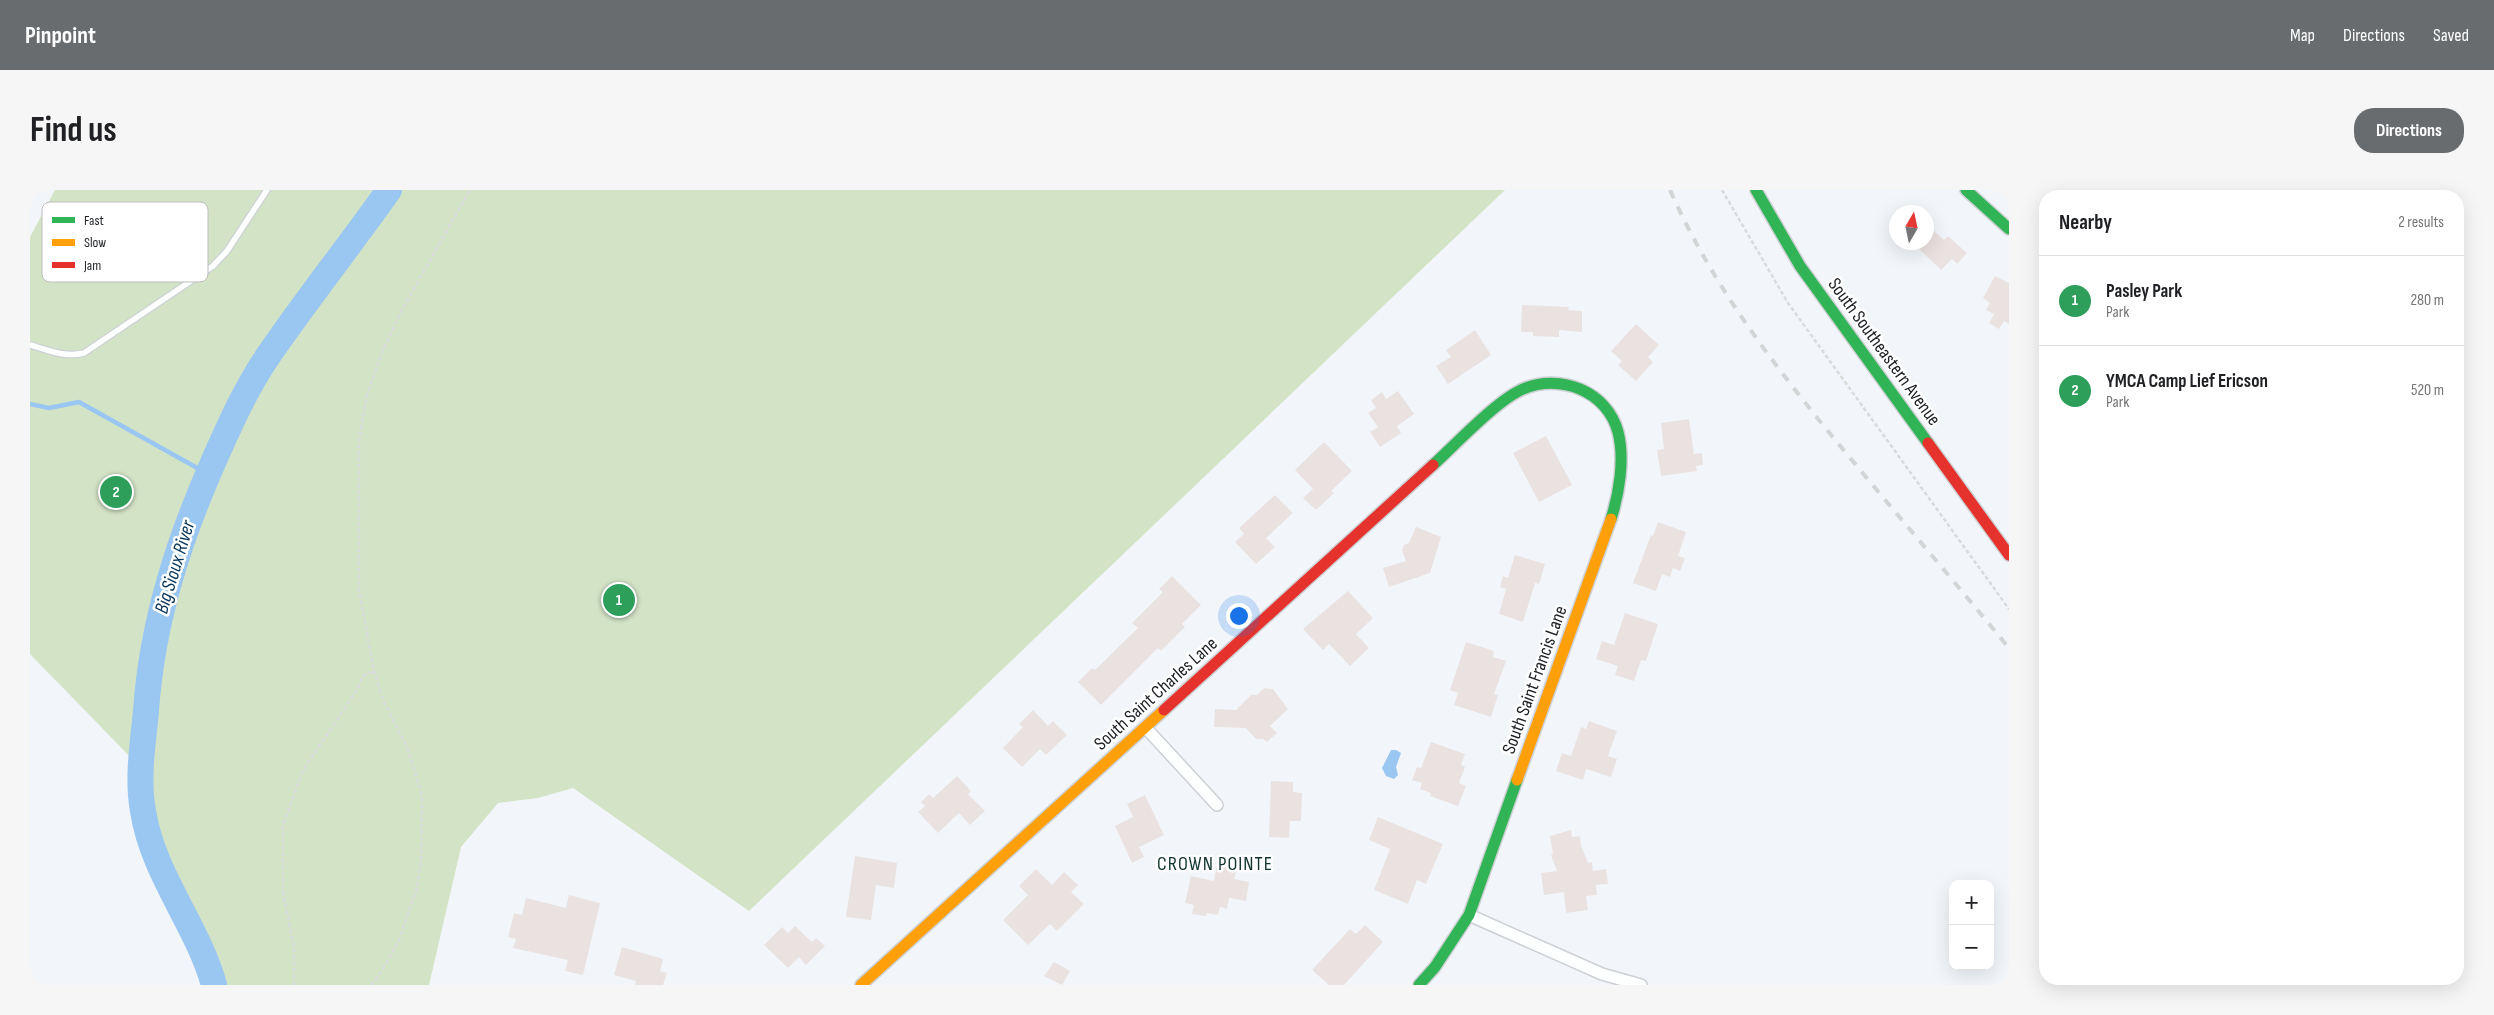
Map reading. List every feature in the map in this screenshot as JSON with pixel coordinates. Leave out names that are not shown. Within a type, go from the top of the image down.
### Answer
[{"type":"street","name":"South Southeastern Avenue","points":[[1756,190],[1800,266],[2009,555]]},
{"type":"street","points":[[1966,190],[2009,229]]},
{"type":"street","name":"South Saint Charles Lane","points":[[861,985],[1508,396],[1523,387],[1542,382],[1560,382],[1577,385]]},
{"type":"street","name":"South Saint Francis Lane","points":[[1419,985],[1435,967],[1469,915],[1616,504],[1619,434],[1611,416],[1600,402],[1589,391],[1577,385]]},
{"type":"street","points":[[1145,727],[1217,805]]},
{"type":"street","points":[[1469,915],[1602,974],[1641,985]]},
{"type":"lane","points":[[208,269],[227,251],[267,190]]},
{"type":"lane","points":[[30,345],[62,355],[72,356],[84,353],[189,282]]},
{"type":"path","points":[[371,985],[382,971],[400,940],[416,888],[421,860],[422,795],[407,747],[383,700],[374,671],[359,590],[359,442],[366,398],[382,352],[402,310],[470,190]]},
{"type":"path","points":[[1722,190],[1788,303],[2009,609]]},
{"type":"path","points":[[294,985],[294,947],[283,892],[283,825],[303,770],[357,690],[363,676],[374,671]]},
{"type":"green space","points":[[55,190],[1505,190],[749,911],[573,788],[538,798],[498,803],[461,847],[429,985],[214,985],[204,956],[155,856],[141,800],[141,768],[30,654],[30,237],[42,214],[42,282],[208,282],[208,202],[49,202]]},
{"type":"water","points":[[1391,750],[1401,753],[1396,767],[1398,775],[1394,779],[1386,776],[1382,768]]},
{"type":"building","points":[[1934,231],[1944,240],[1948,236],[1967,253],[1957,264],[1952,259],[1941,270],[1920,250],[1934,250]]},
{"type":"building","points":[[1995,276],[2009,283],[2009,324],[2004,321],[1999,329],[1989,323],[1994,314],[1986,310],[1990,303],[1983,298]]},
{"type":"building","points":[[1522,305],[1569,307],[1568,310],[1582,311],[1582,332],[1559,330],[1559,337],[1533,336],[1533,332],[1521,332]]},
{"type":"building","points":[[1636,324],[1659,345],[1648,357],[1653,362],[1636,381],[1618,365],[1622,361],[1611,351]]},
{"type":"building","points":[[1475,330],[1491,355],[1448,384],[1436,366],[1451,357],[1446,350]]},
{"type":"building","points":[[1398,391],[1414,414],[1397,426],[1401,433],[1380,447],[1370,432],[1378,427],[1368,413],[1376,408],[1371,400],[1382,392],[1386,399]]},
{"type":"building","points":[[1689,419],[1694,454],[1702,453],[1703,465],[1696,466],[1697,471],[1661,476],[1657,450],[1664,449],[1661,423]]},
{"type":"building","points":[[1546,436],[1572,485],[1539,502],[1513,453]]},
{"type":"building","points":[[1324,442],[1352,471],[1331,491],[1334,493],[1316,510],[1303,498],[1313,489],[1295,470]]},
{"type":"building","points":[[1275,495],[1293,513],[1266,538],[1275,547],[1256,564],[1235,542],[1244,534],[1239,528]]},
{"type":"building","points":[[1658,522],[1686,532],[1678,556],[1685,558],[1680,571],[1673,568],[1670,577],[1662,574],[1656,591],[1633,583],[1651,535],[1653,536]]},
{"type":"building","points":[[1416,527],[1441,537],[1430,573],[1389,587],[1383,568],[1406,561],[1402,550],[1404,545],[1409,543]]},
{"type":"building","points":[[1515,555],[1545,564],[1539,584],[1535,583],[1523,622],[1499,614],[1506,589],[1500,587],[1503,576],[1508,578]]},
{"type":"building","points":[[1172,576],[1201,605],[1182,624],[1185,627],[1161,651],[1158,648],[1101,705],[1078,682],[1092,668],[1095,670],[1138,628],[1132,623],[1163,592],[1159,589]]},
{"type":"building","points":[[1348,591],[1373,618],[1356,634],[1369,648],[1350,666],[1329,644],[1323,650],[1303,629]]},
{"type":"building","points":[[1625,613],[1658,624],[1646,661],[1641,660],[1634,681],[1615,675],[1618,666],[1596,659],[1602,641],[1614,645]]},
{"type":"building","points":[[1466,642],[1494,651],[1493,657],[1506,661],[1494,694],[1498,695],[1491,717],[1454,705],[1458,693],[1450,690]]},
{"type":"building","points":[[1264,688],[1273,689],[1288,709],[1270,726],[1277,733],[1267,742],[1263,739],[1256,739],[1246,728],[1214,727],[1215,709],[1236,710],[1251,695],[1257,695]]},
{"type":"building","points":[[1033,710],[1048,726],[1053,721],[1067,735],[1046,755],[1040,749],[1022,767],[1003,748],[1023,727],[1019,724]]},
{"type":"building","points":[[1589,721],[1617,731],[1608,756],[1617,759],[1611,777],[1586,769],[1583,780],[1556,771],[1562,753],[1571,756],[1581,727],[1586,729]]},
{"type":"building","points":[[1431,742],[1465,754],[1461,765],[1465,767],[1459,783],[1466,786],[1458,806],[1430,796],[1431,793],[1420,789],[1422,783],[1412,780],[1417,767],[1421,768]]},
{"type":"building","points":[[957,776],[971,791],[968,794],[985,811],[970,825],[959,813],[938,833],[918,812],[925,806],[921,802],[929,794],[933,798]]},
{"type":"building","points":[[1271,781],[1293,782],[1293,792],[1302,793],[1301,821],[1290,821],[1289,838],[1269,837]]},
{"type":"building","points":[[1145,795],[1164,835],[1139,847],[1144,857],[1132,863],[1115,826],[1133,817],[1127,804]]},
{"type":"building","points":[[1378,817],[1443,844],[1426,884],[1417,880],[1408,904],[1374,890],[1390,849],[1369,840]]},
{"type":"building","points":[[1571,830],[1572,837],[1580,836],[1581,846],[1588,863],[1592,862],[1593,871],[1606,869],[1608,884],[1596,885],[1597,895],[1586,896],[1588,910],[1566,913],[1564,892],[1544,895],[1541,873],[1557,871],[1551,855],[1553,854],[1550,836]]},
{"type":"building","points":[[855,856],[897,863],[894,888],[876,885],[871,920],[846,917]]},
{"type":"building","points":[[1217,864],[1237,868],[1234,879],[1249,882],[1246,901],[1229,898],[1227,909],[1220,907],[1218,915],[1207,913],[1206,916],[1192,914],[1194,905],[1185,903],[1191,876],[1214,881]]},
{"type":"building","points":[[1036,869],[1052,885],[1064,872],[1078,885],[1071,892],[1084,904],[1057,931],[1050,924],[1028,945],[1003,920],[1028,895],[1019,886]]},
{"type":"building","points":[[569,895],[600,903],[583,975],[565,971],[568,960],[513,948],[516,939],[508,937],[514,913],[522,915],[526,898],[566,908]]},
{"type":"building","points":[[1365,925],[1383,942],[1344,985],[1329,985],[1312,970],[1350,929],[1356,934]]},
{"type":"building","points":[[795,926],[812,942],[816,938],[825,946],[806,965],[799,957],[788,968],[764,945],[782,927],[788,933]]},
{"type":"building","points":[[622,947],[663,959],[660,971],[667,973],[663,985],[635,985],[636,981],[614,975]]},
{"type":"building","points":[[1054,962],[1070,971],[1062,985],[1044,976]]},
{"type":"waterway","name":"Big Sioux River","points":[[214,985],[197,941],[156,857],[148,834],[141,799],[142,748],[149,678],[161,613],[179,550],[202,488],[247,391],[284,332],[389,190]]},
{"type":"waterway","points":[[30,404],[49,408],[79,402],[208,474]]},
{"type":"railway","points":[[1670,190],[1686,224],[1721,286],[1782,373],[1827,430],[2009,648]]},
{"type":"traffic: fast","points":[[1756,190],[1800,266],[1928,443]]},
{"type":"traffic: fast","points":[[1966,190],[2009,229]]},
{"type":"traffic: fast","points":[[1433,465],[1489,413],[1523,389],[1552,383],[1580,389],[1593,396],[1604,406],[1618,432],[1621,465],[1611,519]]},
{"type":"traffic: fast","points":[[1419,985],[1435,967],[1469,915],[1517,780]]},
{"type":"traffic: slow","points":[[1517,780],[1611,519]]},
{"type":"traffic: slow","points":[[861,985],[1164,710]]},
{"type":"traffic: jam","points":[[1928,443],[2009,555]]},
{"type":"traffic: jam","points":[[1164,710],[1433,465]]},
{"type":"place","name":"YMCA Camp Lief Ericson","points":[[116,492]]},
{"type":"place","name":"Pasley Park","points":[[619,600]]},
{"type":"district","name":"CROWN POINTE","points":[[1215,864]]}]
